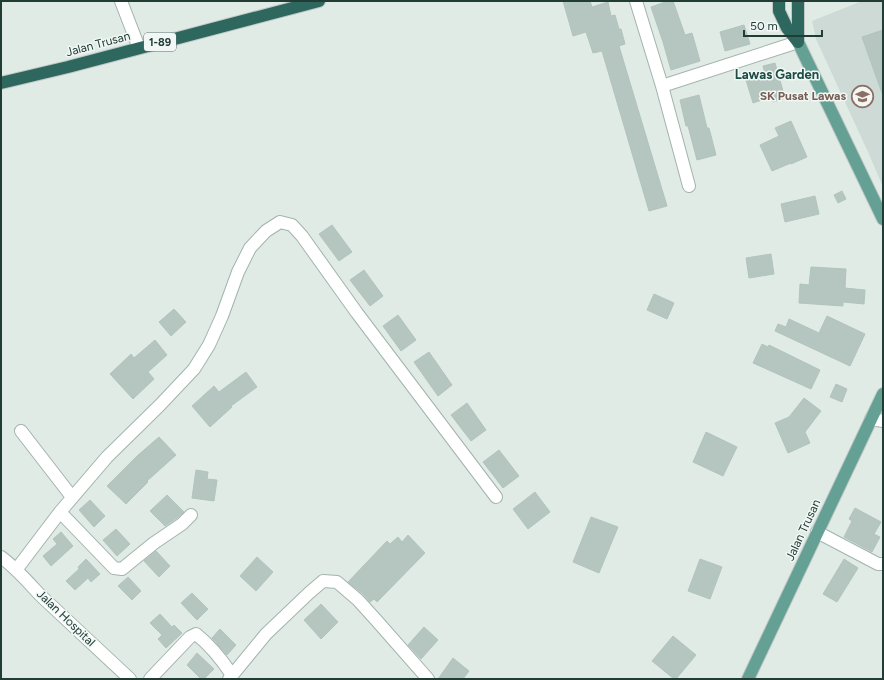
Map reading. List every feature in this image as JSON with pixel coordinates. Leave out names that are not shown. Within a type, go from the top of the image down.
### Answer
[{"type":"highway","name":"Jalan Trusan","points":[[1,83],[68,67],[319,1]]},
{"type":"highway","points":[[779,1],[779,10],[787,28],[798,42]]},
{"type":"highway","points":[[798,1],[798,42]]},
{"type":"main road","points":[[798,42],[883,219]]},
{"type":"main road","name":"Jalan Trusan","points":[[748,679],[817,532],[877,420],[883,394]]},
{"type":"street","points":[[121,1],[139,48]]},
{"type":"street","points":[[636,1],[662,86],[689,186]]},
{"type":"street","points":[[662,86],[798,42]]},
{"type":"street","points":[[16,570],[72,497],[107,457],[194,369],[213,338],[238,272],[250,248],[266,231],[280,222],[292,225],[302,236],[357,313],[496,497]]},
{"type":"street","points":[[21,431],[72,497]]},
{"type":"street","points":[[60,512],[114,568],[122,569],[154,543],[182,524],[191,514]]},
{"type":"street","points":[[817,532],[878,564],[883,564]]},
{"type":"street","name":"Jalan Hospital","points":[[1,558],[16,570],[40,595],[130,679]]},
{"type":"street","points":[[150,679],[190,638],[196,634],[204,640],[225,664],[230,677],[266,634],[304,597],[323,581],[337,582],[358,600],[428,679]]},
{"type":"shaded area","name":"SK Pusat Lawas","points":[[862,1],[883,1],[883,187],[816,39],[812,21]]},
{"type":"building","points":[[563,1],[590,1],[592,7],[608,2],[611,16],[615,15],[625,44],[619,46],[667,206],[649,211],[602,51],[593,53],[586,32],[573,36]]},
{"type":"building","points":[[668,1],[673,1],[685,35],[692,33],[700,61],[671,70],[651,7]]},
{"type":"building","points":[[744,25],[750,44],[725,51],[720,32]]},
{"type":"building","points":[[883,30],[883,93],[882,93],[862,37]]},
{"type":"building","points":[[775,63],[785,98],[773,102],[771,97],[753,103],[746,80],[765,74],[763,66]]},
{"type":"building","points":[[699,95],[707,128],[709,128],[716,155],[697,160],[688,126],[686,126],[680,100]]},
{"type":"building","points":[[791,121],[807,157],[772,171],[760,145],[779,136],[775,128]]},
{"type":"building","points":[[842,191],[846,199],[838,203],[834,195]]},
{"type":"building","points":[[815,196],[819,214],[785,222],[781,204]]},
{"type":"building","points":[[332,225],[352,252],[339,261],[319,234]]},
{"type":"building","points":[[771,254],[774,274],[749,278],[746,258]]},
{"type":"building","points":[[811,267],[846,269],[845,288],[865,290],[864,304],[843,302],[843,306],[799,303],[800,284],[809,285]]},
{"type":"building","points":[[364,270],[383,296],[370,306],[350,280]]},
{"type":"building","points":[[654,294],[674,303],[667,319],[647,310]]},
{"type":"building","points":[[174,309],[186,322],[171,336],[159,322]]},
{"type":"building","points":[[398,315],[416,340],[401,351],[383,326]]},
{"type":"building","points":[[827,316],[865,334],[850,366],[775,331],[778,324],[786,327],[789,319],[819,333]]},
{"type":"building","points":[[155,340],[167,355],[148,372],[154,379],[133,399],[110,374],[131,354],[134,358]]},
{"type":"building","points":[[762,344],[768,347],[769,345],[820,370],[811,389],[753,363]]},
{"type":"building","points":[[429,352],[452,385],[438,396],[414,362]]},
{"type":"building","points":[[246,372],[257,387],[231,406],[232,407],[210,427],[192,406],[214,386],[219,392]]},
{"type":"building","points":[[836,384],[847,389],[842,402],[830,397]]},
{"type":"building","points":[[804,398],[821,411],[805,432],[810,443],[788,453],[775,423],[789,417]]},
{"type":"building","points":[[467,403],[486,430],[471,441],[451,415]]},
{"type":"building","points":[[706,432],[737,447],[723,476],[693,462]]},
{"type":"building","points":[[159,437],[176,455],[147,481],[148,482],[126,504],[107,486],[137,456]]},
{"type":"building","points":[[499,450],[519,476],[503,488],[483,462]]},
{"type":"building","points":[[196,470],[208,472],[207,479],[217,480],[214,501],[192,498]]},
{"type":"building","points":[[535,492],[550,512],[528,529],[513,509]]},
{"type":"building","points":[[167,495],[184,512],[165,526],[150,511]]},
{"type":"building","points":[[90,500],[105,516],[94,527],[79,510]]},
{"type":"building","points":[[855,508],[881,522],[874,534],[880,537],[872,552],[844,537],[852,521],[849,519]]},
{"type":"building","points":[[591,517],[618,527],[599,573],[573,562]]},
{"type":"building","points":[[116,529],[130,544],[117,556],[103,540]]},
{"type":"building","points":[[61,532],[73,546],[51,566],[43,556],[57,544],[53,539]]},
{"type":"building","points":[[408,535],[425,553],[377,602],[374,599],[370,602],[363,594],[348,582],[387,541],[390,544],[398,537],[402,542]]},
{"type":"building","points":[[156,551],[170,566],[159,577],[144,561]]},
{"type":"building","points":[[257,557],[273,572],[256,591],[240,576]]},
{"type":"building","points":[[86,559],[100,574],[91,582],[88,578],[75,590],[66,581],[79,569],[78,567]]},
{"type":"building","points":[[700,559],[722,567],[710,599],[688,591]]},
{"type":"building","points":[[844,559],[858,568],[837,602],[823,594]]},
{"type":"building","points":[[128,577],[141,591],[132,600],[118,586]]},
{"type":"building","points":[[192,593],[208,609],[197,620],[181,603]]},
{"type":"building","points":[[321,604],[338,622],[321,639],[304,620]]},
{"type":"building","points":[[160,614],[172,627],[174,625],[182,633],[166,648],[158,639],[162,635],[150,623]]},
{"type":"building","points":[[424,627],[438,640],[421,659],[408,645]]},
{"type":"building","points":[[220,629],[236,645],[227,655],[212,638]]},
{"type":"building","points":[[673,636],[696,655],[676,679],[652,661]]},
{"type":"building","points":[[197,653],[214,669],[204,679],[201,679],[187,665]]},
{"type":"building","points":[[453,658],[469,671],[463,679],[438,679]]},
{"type":"place","name":"SK Pusat Lawas","points":[[862,96]]},
{"type":"district","name":"Lawas Garden","points":[[777,74]]}]
